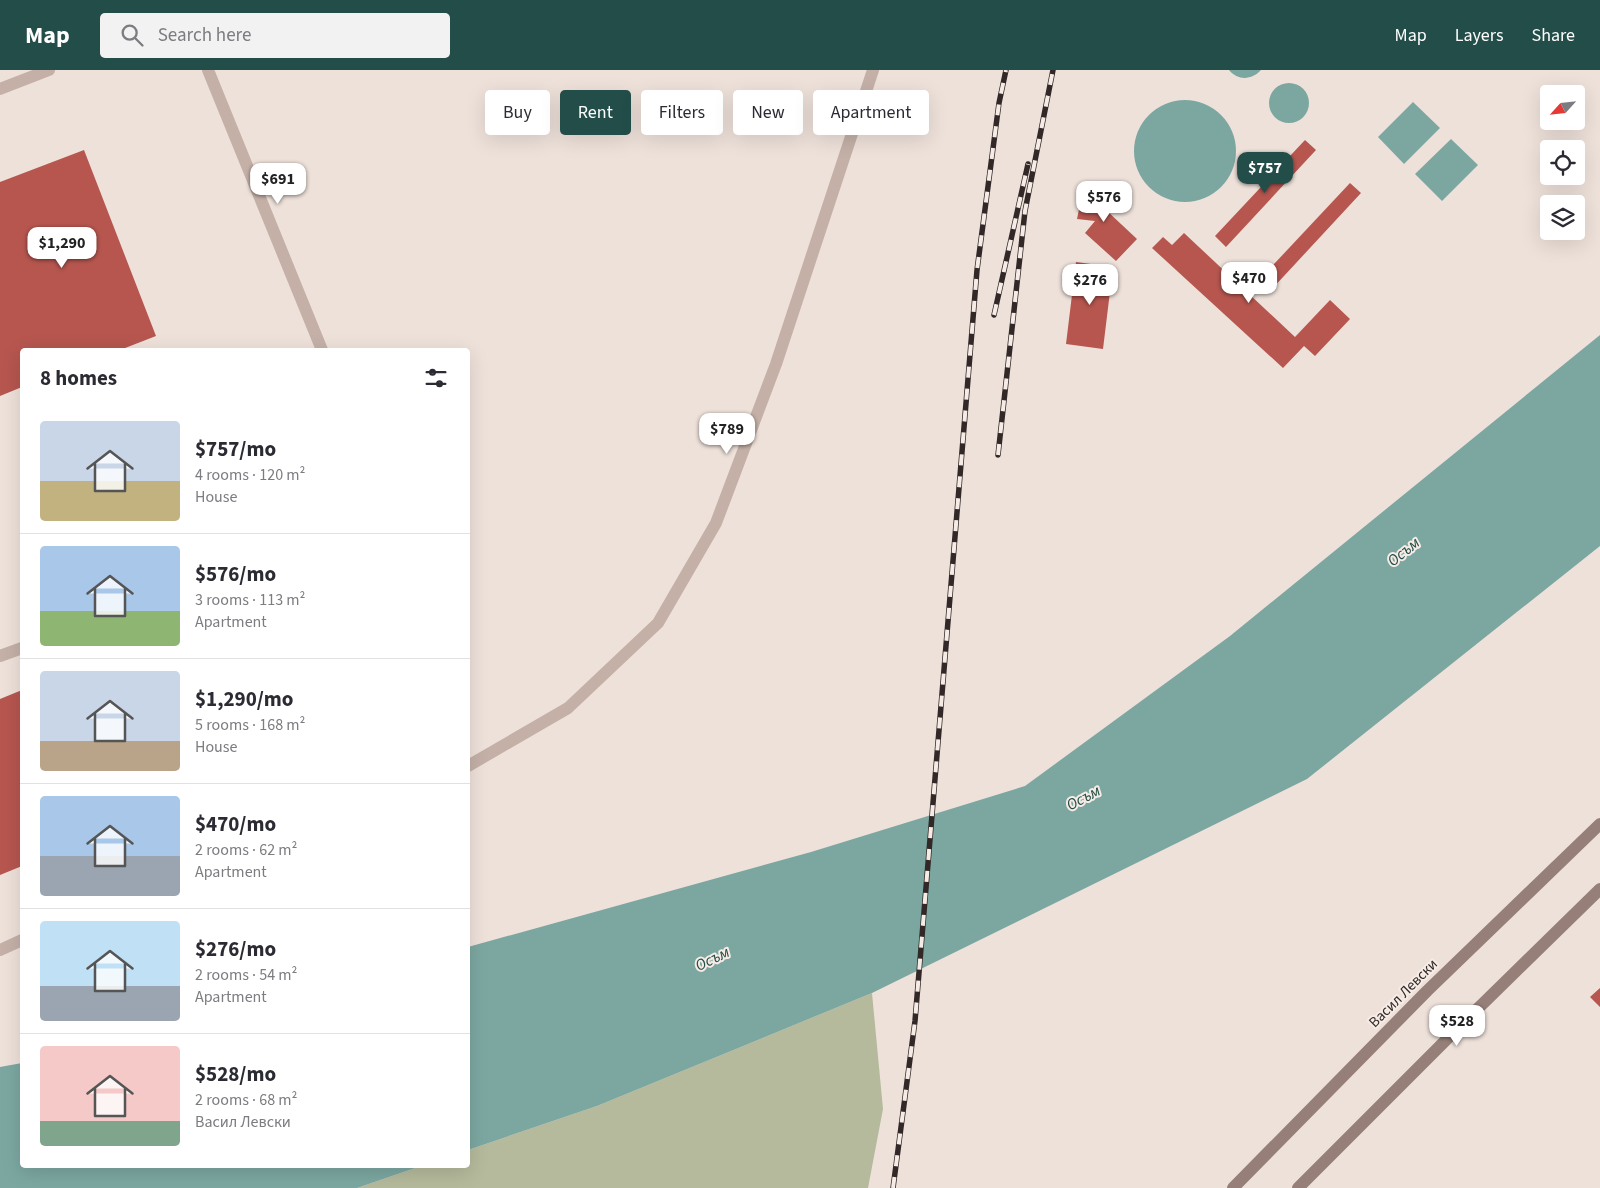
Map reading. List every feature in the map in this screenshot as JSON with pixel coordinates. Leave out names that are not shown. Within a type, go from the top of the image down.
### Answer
[{"type":"main road","name":"Васил Левски","points":[[1233,1188],[1427,991],[1600,824]]},
{"type":"main road","points":[[1298,1188],[1600,889]]},
{"type":"street","points":[[0,89],[49,70]]},
{"type":"street","points":[[208,70],[321,348]]},
{"type":"street","points":[[470,760],[568,708],[658,623],[716,523],[776,364],[873,70]]},
{"type":"street","points":[[0,656],[20,649]]},
{"type":"street","points":[[0,950],[20,941]]},
{"type":"green space","points":[[872,993],[883,1109],[868,1188],[357,1188],[415,1168],[470,1168],[470,1149],[597,1106]]},
{"type":"water","points":[[1229,70],[1261,70],[1253,76],[1245,78],[1233,74]]},
{"type":"water","points":[[1285,83],[1293,83],[1300,86],[1306,92],[1309,103],[1306,114],[1300,120],[1293,123],[1285,123],[1278,120],[1272,114],[1269,107],[1269,99],[1272,92],[1278,86]]},
{"type":"water","points":[[1175,100],[1195,100],[1214,108],[1228,122],[1236,141],[1233,171],[1228,180],[1214,194],[1195,202],[1175,202],[1156,194],[1142,180],[1134,161],[1134,141],[1142,122],[1156,108]]},
{"type":"water","points":[[1413,102],[1440,128],[1404,164],[1378,137]]},
{"type":"water","points":[[1451,139],[1478,165],[1442,201],[1415,174]]},
{"type":"water","name":"Осъм","points":[[1600,335],[1600,546],[1307,779],[872,993],[597,1106],[470,1149],[470,946],[811,852],[1025,786],[1230,636]]},
{"type":"water","points":[[20,1063],[20,1168],[415,1168],[357,1188],[0,1188],[0,1067]]},
{"type":"building","points":[[1305,140],[1316,150],[1226,247],[1215,236]]},
{"type":"building","points":[[84,150],[156,336],[125,348],[20,348],[20,388],[0,396],[0,182]]},
{"type":"building","points":[[1350,183],[1361,193],[1271,290],[1260,279]]},
{"type":"building","points":[[1084,185],[1109,191],[1106,210],[1137,239],[1116,261],[1085,233],[1095,221],[1077,219]]},
{"type":"building","points":[[1184,233],[1295,337],[1330,300],[1350,319],[1315,356],[1304,346],[1283,368],[1152,248],[1163,237],[1172,245]]},
{"type":"building","points":[[1076,262],[1113,267],[1103,349],[1066,344]]},
{"type":"building","points":[[20,691],[20,867],[0,875],[0,699]]},
{"type":"building","points":[[1600,988],[1600,1007],[1590,997]]},
{"type":"railway","points":[[893,1188],[915,1021],[977,270],[999,103],[1006,70]]},
{"type":"railway","points":[[998,455],[1025,211],[1053,70]]},
{"type":"railway","points":[[994,315],[1028,164]]}]
